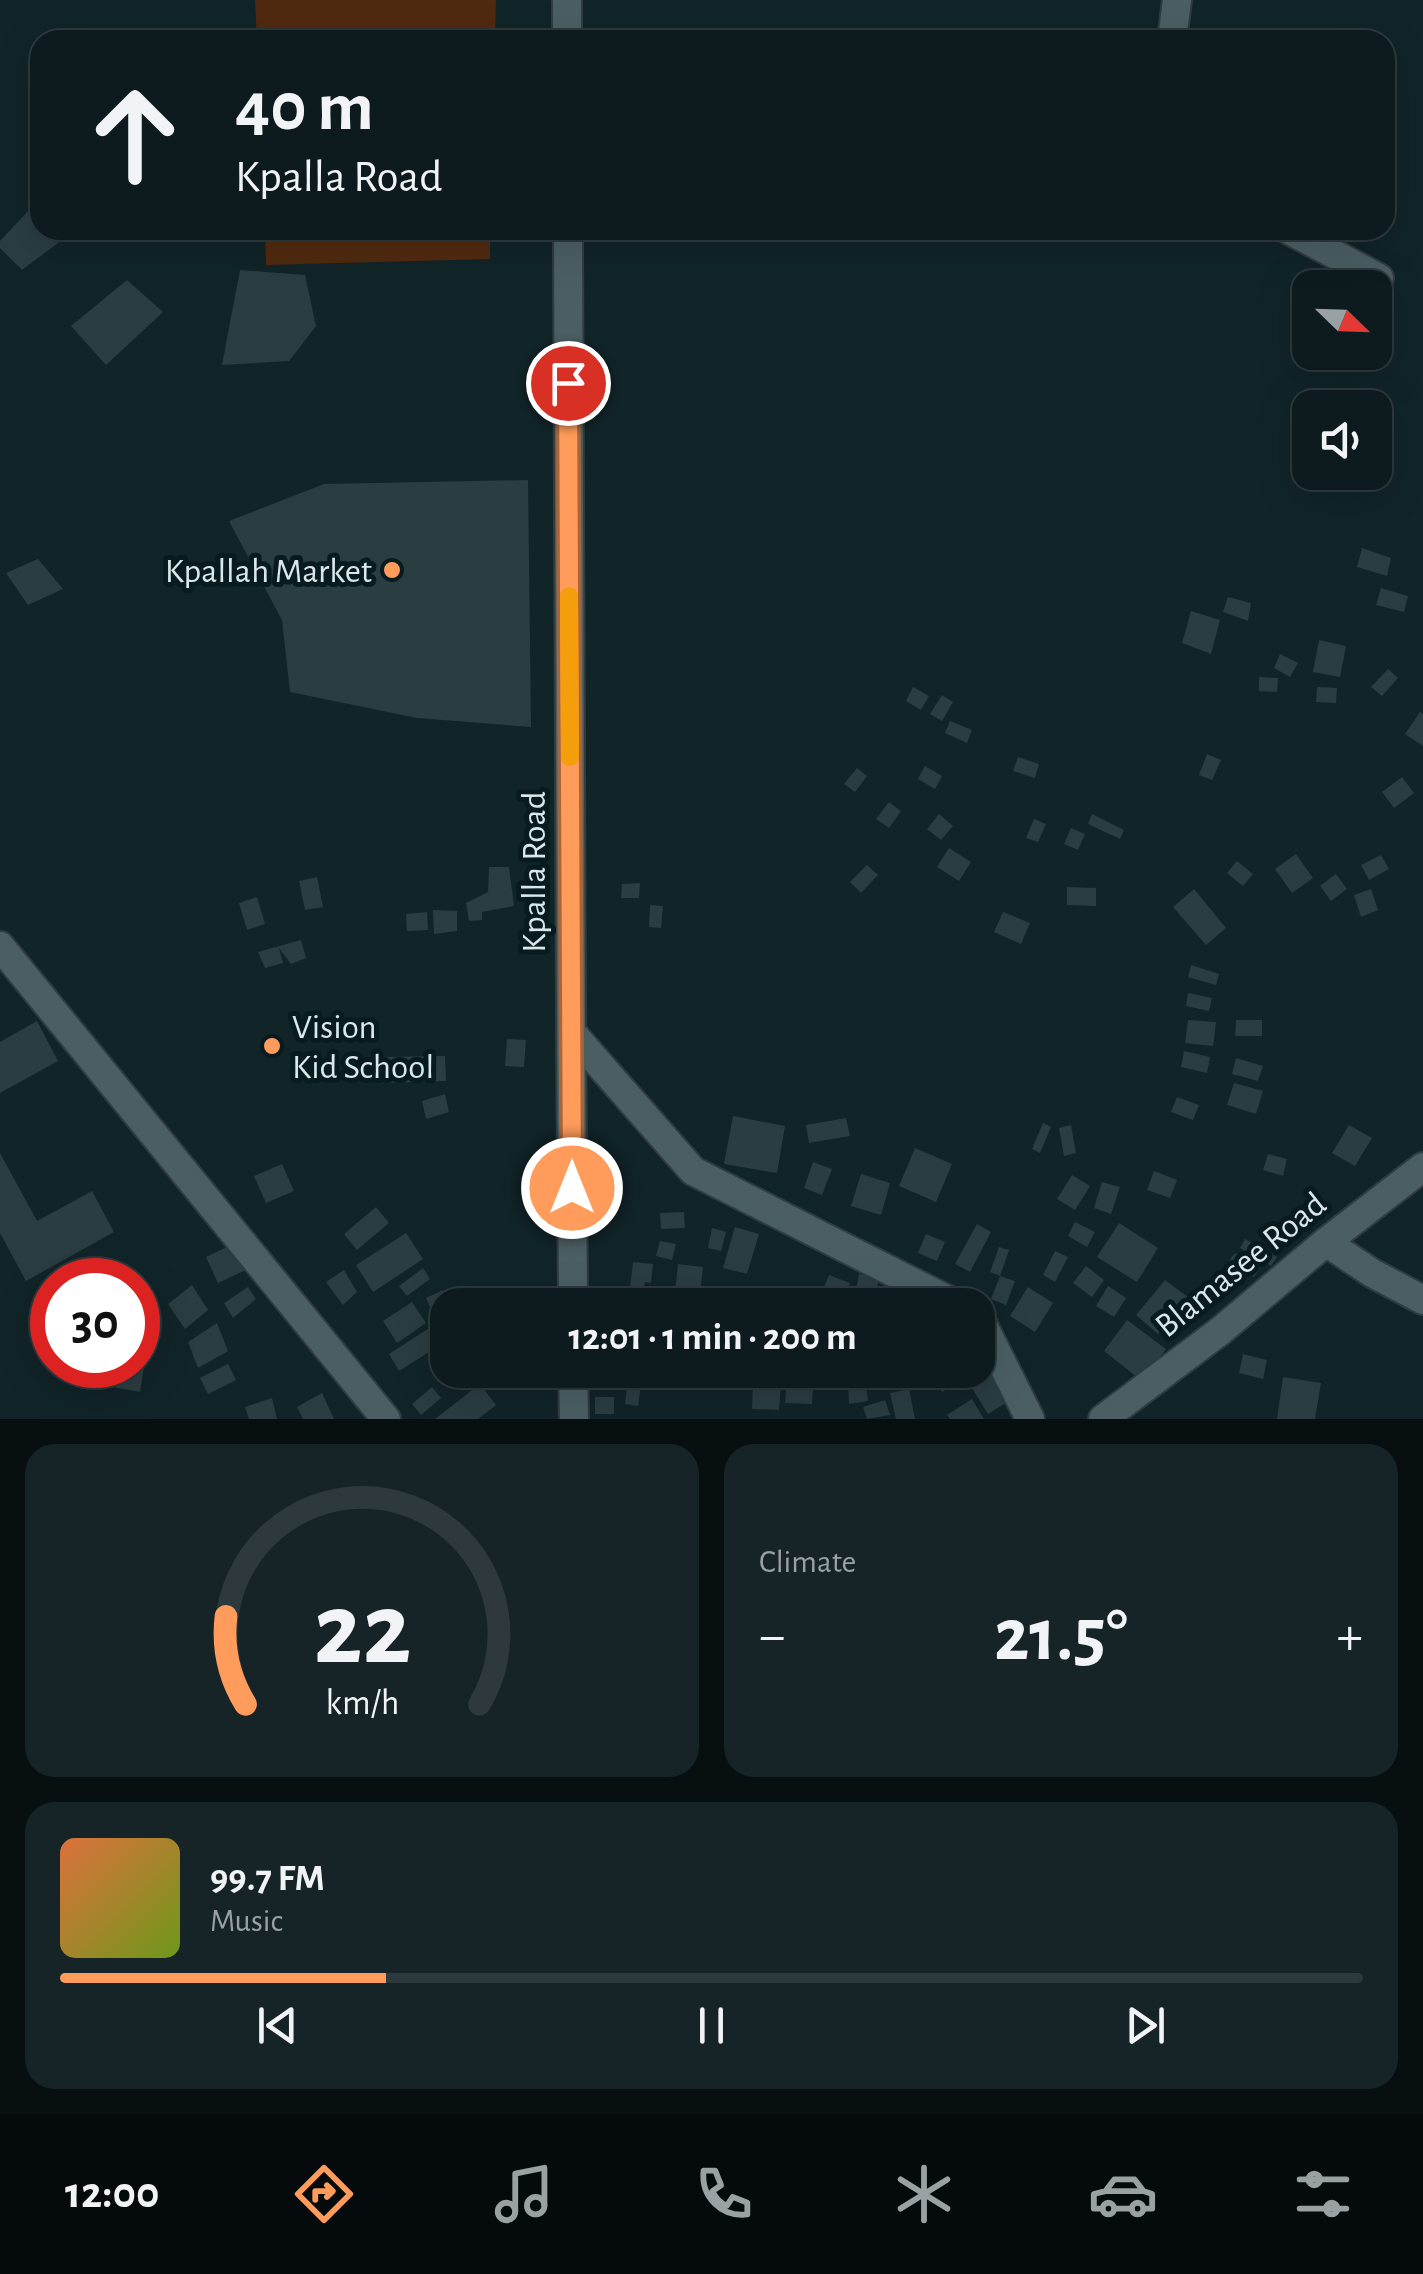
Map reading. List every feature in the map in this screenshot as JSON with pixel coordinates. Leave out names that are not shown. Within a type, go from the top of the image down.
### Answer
[{"type":"street","points":[[567,0],[567,30]]},
{"type":"street","points":[[1173,30],[1177,0]]},
{"type":"street","name":"Kpalla Road","points":[[568,240],[573,1288]]},
{"type":"street","points":[[1308,240],[1364,270]]},
{"type":"street","points":[[0,946],[386,1419]]},
{"type":"street","points":[[571,1032],[693,1171],[924,1288]]},
{"type":"street","name":"Blamasee Road","points":[[1103,1419],[1219,1332],[1423,1167]]},
{"type":"street","points":[[1326,1242],[1423,1300]]},
{"type":"street","points":[[995,1349],[1030,1419]]},
{"type":"street","points":[[573,1388],[574,1419]]},
{"type":"shaded area","points":[[255,0],[496,0],[495,30],[256,30]]},
{"type":"shaded area","points":[[265,240],[490,240],[490,259],[266,265]]},
{"type":"building","points":[[29,210],[30,240],[62,240],[22,270],[0,248],[0,241]]},
{"type":"building","points":[[240,270],[305,275],[316,326],[289,361],[222,365]]},
{"type":"building","points":[[127,280],[163,312],[106,365],[71,326]]},
{"type":"building","name":"Kpallah Market","points":[[528,480],[531,727],[417,718],[290,692],[282,620],[229,521],[324,484]]},
{"type":"building","points":[[1362,548],[1391,558],[1387,576],[1357,567]]},
{"type":"building","points":[[38,559],[63,589],[28,605],[6,573]]},
{"type":"building","points":[[1381,588],[1408,596],[1404,612],[1376,605]]},
{"type":"building","points":[[1228,597],[1251,603],[1248,621],[1223,612]]},
{"type":"building","points":[[1191,611],[1220,620],[1211,654],[1182,643]]},
{"type":"building","points":[[1319,640],[1346,646],[1340,677],[1313,672]]},
{"type":"building","points":[[1280,654],[1298,663],[1290,677],[1274,668]]},
{"type":"building","points":[[1388,669],[1398,678],[1382,696],[1371,687]]},
{"type":"building","points":[[1259,677],[1278,678],[1277,692],[1259,691]]},
{"type":"building","points":[[913,687],[929,696],[921,710],[906,701]]},
{"type":"building","points":[[1317,687],[1337,688],[1336,703],[1316,702]]},
{"type":"building","points":[[942,695],[953,702],[942,721],[930,714]]},
{"type":"building","points":[[1420,712],[1423,714],[1423,746],[1405,734]]},
{"type":"building","points":[[950,721],[972,730],[967,743],[945,733]]},
{"type":"building","points":[[1207,754],[1221,760],[1212,780],[1199,775]]},
{"type":"building","points":[[1018,757],[1039,764],[1035,778],[1013,771]]},
{"type":"building","points":[[925,766],[942,776],[935,789],[918,779]]},
{"type":"building","points":[[857,768],[867,776],[855,792],[844,784]]},
{"type":"building","points":[[1402,777],[1414,793],[1394,808],[1382,792]]},
{"type":"building","points":[[889,802],[901,811],[889,828],[876,819]]},
{"type":"building","points":[[939,814],[953,826],[941,840],[927,829]]},
{"type":"building","points":[[1092,814],[1124,830],[1120,839],[1088,824]]},
{"type":"building","points":[[1034,819],[1046,824],[1038,842],[1026,838]]},
{"type":"building","points":[[1071,828],[1085,834],[1078,850],[1064,844]]},
{"type":"building","points":[[949,848],[971,862],[959,881],[937,867]]},
{"type":"building","points":[[1296,854],[1313,878],[1292,893],[1275,869]]},
{"type":"building","points":[[1381,855],[1389,869],[1369,880],[1361,865]]},
{"type":"building","points":[[1237,861],[1253,874],[1243,886],[1227,873]]},
{"type":"building","points":[[867,865],[878,875],[861,893],[850,882]]},
{"type":"building","points":[[489,867],[509,867],[514,906],[482,912],[482,920],[469,921],[466,903],[488,892]]},
{"type":"building","points":[[1336,874],[1347,889],[1331,901],[1320,886]]},
{"type":"building","points":[[317,877],[323,907],[305,910],[299,881]]},
{"type":"building","points":[[640,883],[639,898],[621,898],[622,884]]},
{"type":"building","points":[[1067,887],[1096,888],[1096,906],[1067,905]]},
{"type":"building","points":[[1194,889],[1226,928],[1206,945],[1173,907]]},
{"type":"building","points":[[1371,889],[1378,910],[1361,917],[1354,895]]},
{"type":"building","points":[[257,897],[265,924],[247,930],[239,903]]},
{"type":"building","points":[[650,905],[663,906],[661,928],[649,927]]},
{"type":"building","points":[[433,910],[457,911],[457,931],[434,934]]},
{"type":"building","points":[[427,912],[428,930],[407,931],[406,914]]},
{"type":"building","points":[[1003,912],[1030,923],[1021,944],[994,932]]},
{"type":"building","points":[[301,940],[306,958],[291,964],[279,948],[283,963],[265,968],[258,952]]},
{"type":"building","points":[[1191,965],[1219,974],[1216,985],[1188,977]]},
{"type":"building","points":[[1188,993],[1212,998],[1209,1011],[1186,1006]]},
{"type":"building","points":[[1188,1020],[1216,1022],[1213,1046],[1185,1043]]},
{"type":"building","points":[[1236,1020],[1262,1020],[1262,1036],[1235,1036]]},
{"type":"building","points":[[37,1021],[58,1061],[0,1093],[0,1042]]},
{"type":"building","points":[[507,1039],[526,1040],[524,1067],[505,1066]]},
{"type":"building","points":[[1184,1051],[1210,1057],[1207,1073],[1181,1067]]},
{"type":"building","points":[[445,1056],[446,1081],[383,1083],[382,1057]]},
{"type":"building","points":[[1236,1058],[1263,1066],[1258,1081],[1232,1074]]},
{"type":"building","points":[[1234,1083],[1263,1091],[1256,1114],[1227,1105]]},
{"type":"building","points":[[445,1094],[449,1112],[426,1119],[422,1101]]},
{"type":"building","points":[[1177,1097],[1199,1105],[1193,1120],[1171,1112]]},
{"type":"building","points":[[733,1116],[785,1126],[777,1173],[724,1164]]},
{"type":"building","points":[[846,1118],[850,1136],[809,1143],[806,1125]]},
{"type":"building","points":[[1043,1123],[1051,1127],[1040,1153],[1032,1149]]},
{"type":"building","points":[[1071,1125],[1076,1153],[1064,1156],[1059,1128]]},
{"type":"building","points":[[1349,1125],[1372,1138],[1355,1166],[1332,1153]]},
{"type":"building","points":[[915,1148],[952,1164],[936,1202],[899,1186]]},
{"type":"building","points":[[583,1149],[604,1149],[604,1176],[583,1176]]},
{"type":"building","points":[[0,1153],[37,1221],[92,1191],[114,1232],[67,1258],[30,1258],[30,1279],[26,1281],[0,1233]]},
{"type":"building","points":[[1268,1154],[1287,1159],[1283,1176],[1263,1170]]},
{"type":"building","points":[[813,1162],[832,1169],[822,1195],[804,1188]]},
{"type":"building","points":[[282,1164],[294,1191],[266,1203],[254,1176]]},
{"type":"building","points":[[1154,1171],[1177,1180],[1170,1198],[1147,1190]]},
{"type":"building","points":[[861,1174],[890,1183],[881,1215],[851,1206]]},
{"type":"building","points":[[1072,1175],[1090,1186],[1075,1210],[1057,1199]]},
{"type":"building","points":[[1102,1182],[1120,1187],[1111,1214],[1094,1208]]},
{"type":"building","points":[[376,1207],[389,1223],[357,1250],[344,1234]]},
{"type":"building","points":[[684,1212],[685,1228],[661,1229],[660,1213]]},
{"type":"building","points":[[1075,1222],[1095,1232],[1087,1247],[1068,1236]]},
{"type":"building","points":[[1119,1223],[1158,1248],[1137,1282],[1097,1257]]},
{"type":"building","points":[[977,1224],[991,1232],[970,1272],[955,1264]]},
{"type":"building","points":[[735,1227],[759,1234],[747,1274],[723,1268]]},
{"type":"building","points":[[712,1228],[726,1232],[721,1251],[708,1248]]},
{"type":"building","points":[[406,1233],[423,1259],[373,1292],[356,1265]]},
{"type":"building","points":[[926,1234],[945,1242],[937,1261],[918,1253]]},
{"type":"building","points":[[1245,1239],[1277,1257],[1271,1266],[1240,1248]]},
{"type":"building","points":[[242,1240],[254,1266],[218,1283],[206,1257]]},
{"type":"building","points":[[660,1241],[676,1244],[672,1260],[656,1256]]},
{"type":"building","points":[[999,1247],[1009,1250],[1000,1276],[990,1272]]},
{"type":"building","points":[[1055,1251],[1068,1257],[1055,1282],[1043,1275]]},
{"type":"building","points":[[1235,1253],[1260,1268],[1254,1277],[1229,1261]]},
{"type":"building","points":[[633,1262],[653,1264],[651,1283],[645,1282],[644,1288],[630,1288]]},
{"type":"building","points":[[678,1264],[703,1267],[701,1288],[675,1288]]},
{"type":"building","points":[[1086,1266],[1104,1280],[1092,1297],[1073,1283]]},
{"type":"building","points":[[423,1268],[430,1279],[407,1296],[399,1286]]},
{"type":"building","points":[[344,1270],[357,1292],[343,1305],[326,1282]]},
{"type":"building","points":[[859,1274],[879,1278],[877,1288],[856,1288]]},
{"type":"building","points":[[829,1275],[850,1283],[848,1288],[824,1288]]},
{"type":"building","points":[[1000,1276],[1015,1281],[1006,1305],[995,1301]]},
{"type":"building","points":[[1165,1280],[1188,1297],[1158,1334],[1136,1315]]},
{"type":"building","points":[[192,1285],[208,1310],[185,1329],[168,1304]]},
{"type":"building","points":[[1108,1286],[1126,1298],[1114,1317],[1096,1306]]},
{"type":"building","points":[[248,1287],[256,1299],[233,1318],[224,1303]]},
{"type":"building","points":[[1028,1287],[1053,1303],[1035,1332],[1010,1316]]},
{"type":"building","points":[[412,1302],[426,1323],[397,1343],[383,1321]]},
{"type":"building","points":[[1127,1320],[1166,1349],[1142,1381],[1104,1351]]},
{"type":"building","points":[[217,1323],[228,1351],[198,1368],[188,1342]]},
{"type":"building","points":[[430,1328],[430,1351],[399,1371],[389,1354]]},
{"type":"building","points":[[1243,1354],[1267,1360],[1263,1379],[1239,1373]]},
{"type":"building","points":[[228,1364],[236,1380],[208,1394],[200,1378]]},
{"type":"building","points":[[995,1368],[1014,1398],[988,1414],[972,1388],[995,1388]]},
{"type":"building","points":[[1283,1377],[1321,1383],[1315,1419],[1277,1419]]},
{"type":"building","points":[[431,1388],[441,1398],[421,1415],[412,1404]]},
{"type":"building","points":[[475,1388],[483,1388],[496,1405],[478,1419],[435,1419]]},
{"type":"building","points":[[627,1388],[640,1388],[638,1406],[625,1404]]},
{"type":"building","points":[[753,1388],[781,1388],[779,1410],[752,1409]]},
{"type":"building","points":[[786,1388],[813,1388],[812,1404],[785,1403]]},
{"type":"building","points":[[848,1388],[867,1388],[868,1401],[849,1404]]},
{"type":"building","points":[[909,1389],[915,1419],[896,1419],[890,1393]]},
{"type":"building","points":[[322,1393],[334,1419],[303,1419],[297,1407]]},
{"type":"building","points":[[595,1397],[614,1397],[614,1414],[595,1414]]},
{"type":"building","points":[[272,1398],[277,1419],[249,1419],[245,1407]]},
{"type":"building","points":[[972,1399],[984,1419],[950,1419],[947,1415]]},
{"type":"building","points":[[885,1400],[890,1415],[867,1419],[863,1407]]},
{"type":"slow traffic","points":[[569,596],[570,757]]},
{"type":"place","name":"Kpallah Market","points":[[392,570]]},
{"type":"place","name":"Vision Kid School","points":[[272,1046]]},
{"type":"route","points":[[568,383],[572,1188]]}]
